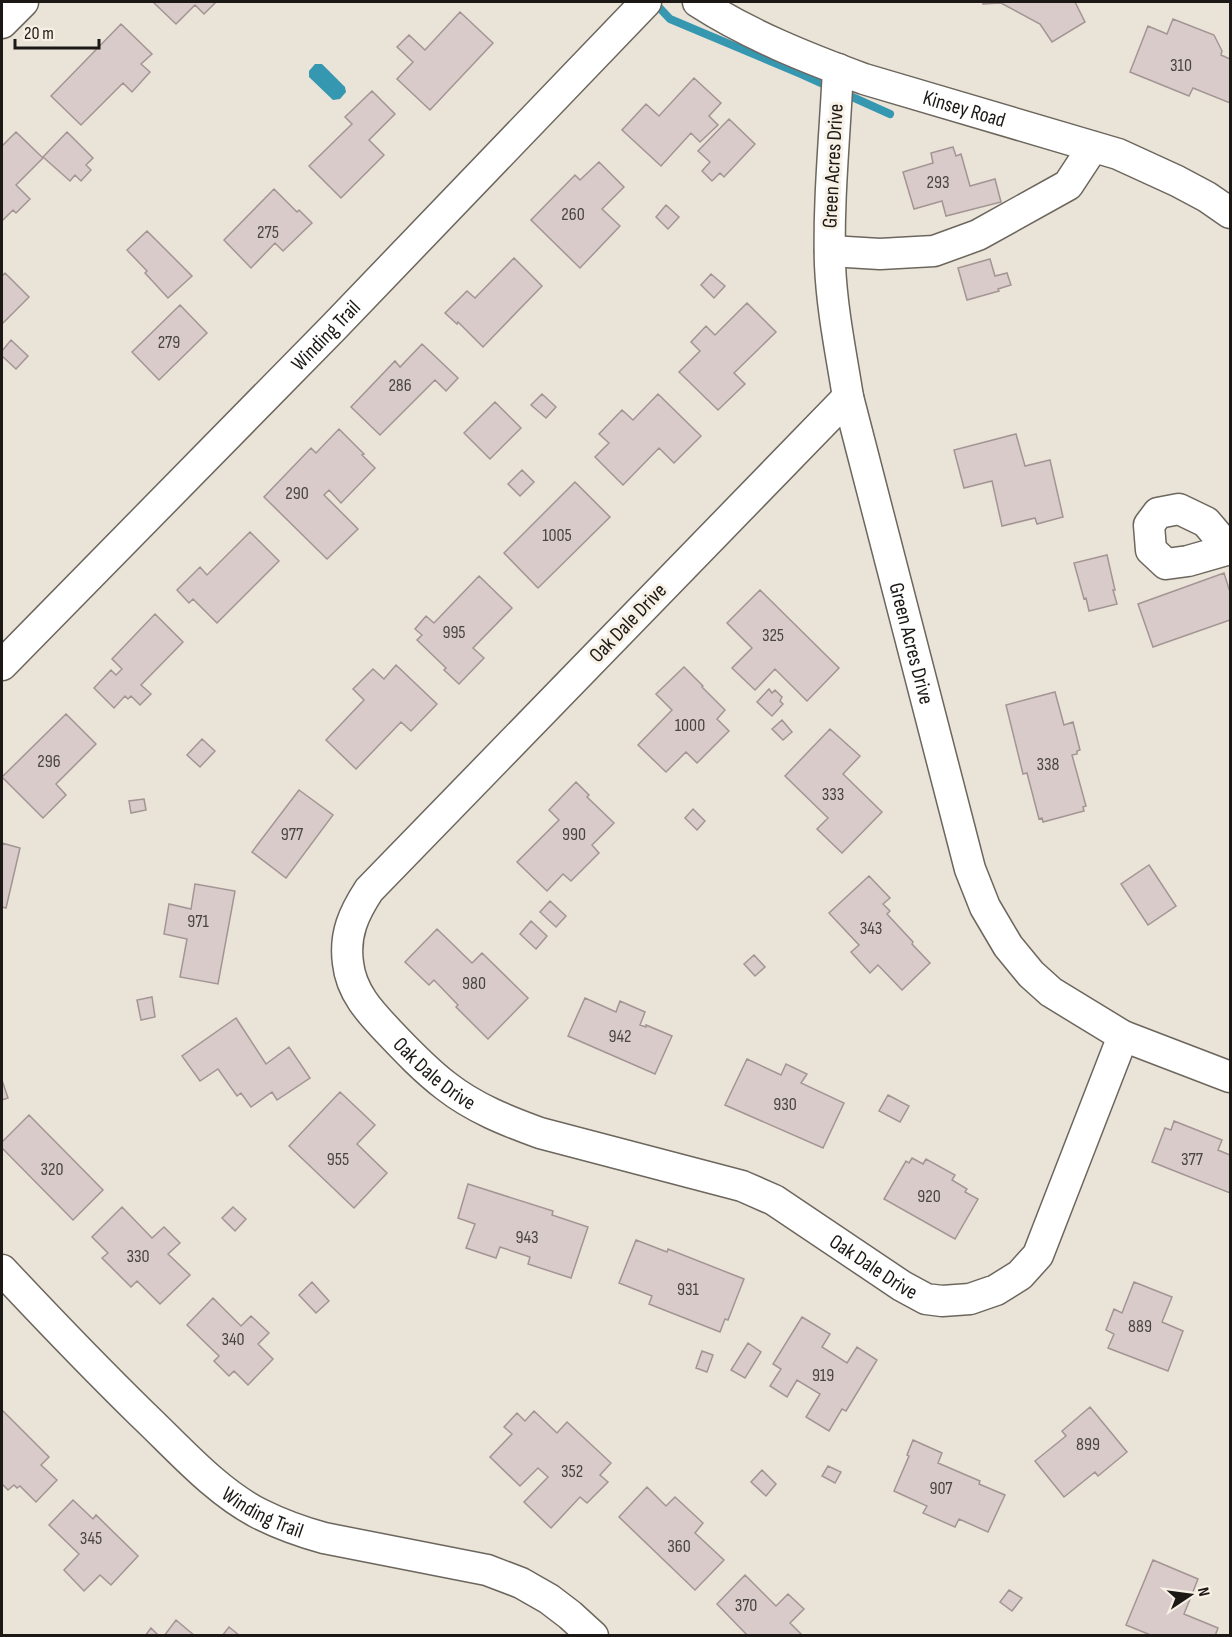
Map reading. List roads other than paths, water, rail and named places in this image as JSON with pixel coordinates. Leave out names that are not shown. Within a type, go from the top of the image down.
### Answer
[{"type":"street","points":[[2,23],[23,2]]},
{"type":"street","name":"Winding Trail","points":[[2,665],[324,337],[646,2]]},
{"type":"street","name":"Kinsey Road","points":[[698,2],[773,42],[864,79],[1118,154],[1177,181],[1207,197],[1230,213]]},
{"type":"street","name":"Green Acres Drive","points":[[838,69],[830,222],[835,320],[848,397],[970,869],[985,907],[1008,946],[1031,974],[1050,992],[1123,1036],[1230,1077]]},
{"type":"street","points":[[830,251],[880,254],[934,251],[978,235],[1068,185],[1093,147]]},
{"type":"street","name":"Oak Dale Drive","points":[[848,397],[369,890],[355,912],[348,936],[348,963],[354,986],[372,1013],[416,1060],[447,1088],[482,1109],[540,1133],[756,1191],[774,1200],[902,1286],[926,1299],[942,1301],[970,1299],[996,1290],[1020,1275],[1038,1256],[1123,1036]]},
{"type":"street","name":"Winding Trail","points":[[2,1270],[104,1377],[206,1475],[259,1514],[324,1538],[487,1570],[549,1599],[593,1635]]},
{"type":"water","points":[[315,64],[322,64],[345,87],[346,92],[340,99],[333,100],[309,77],[309,71]]},
{"type":"waterway","points":[[654,2],[670,19],[890,114]]}]
